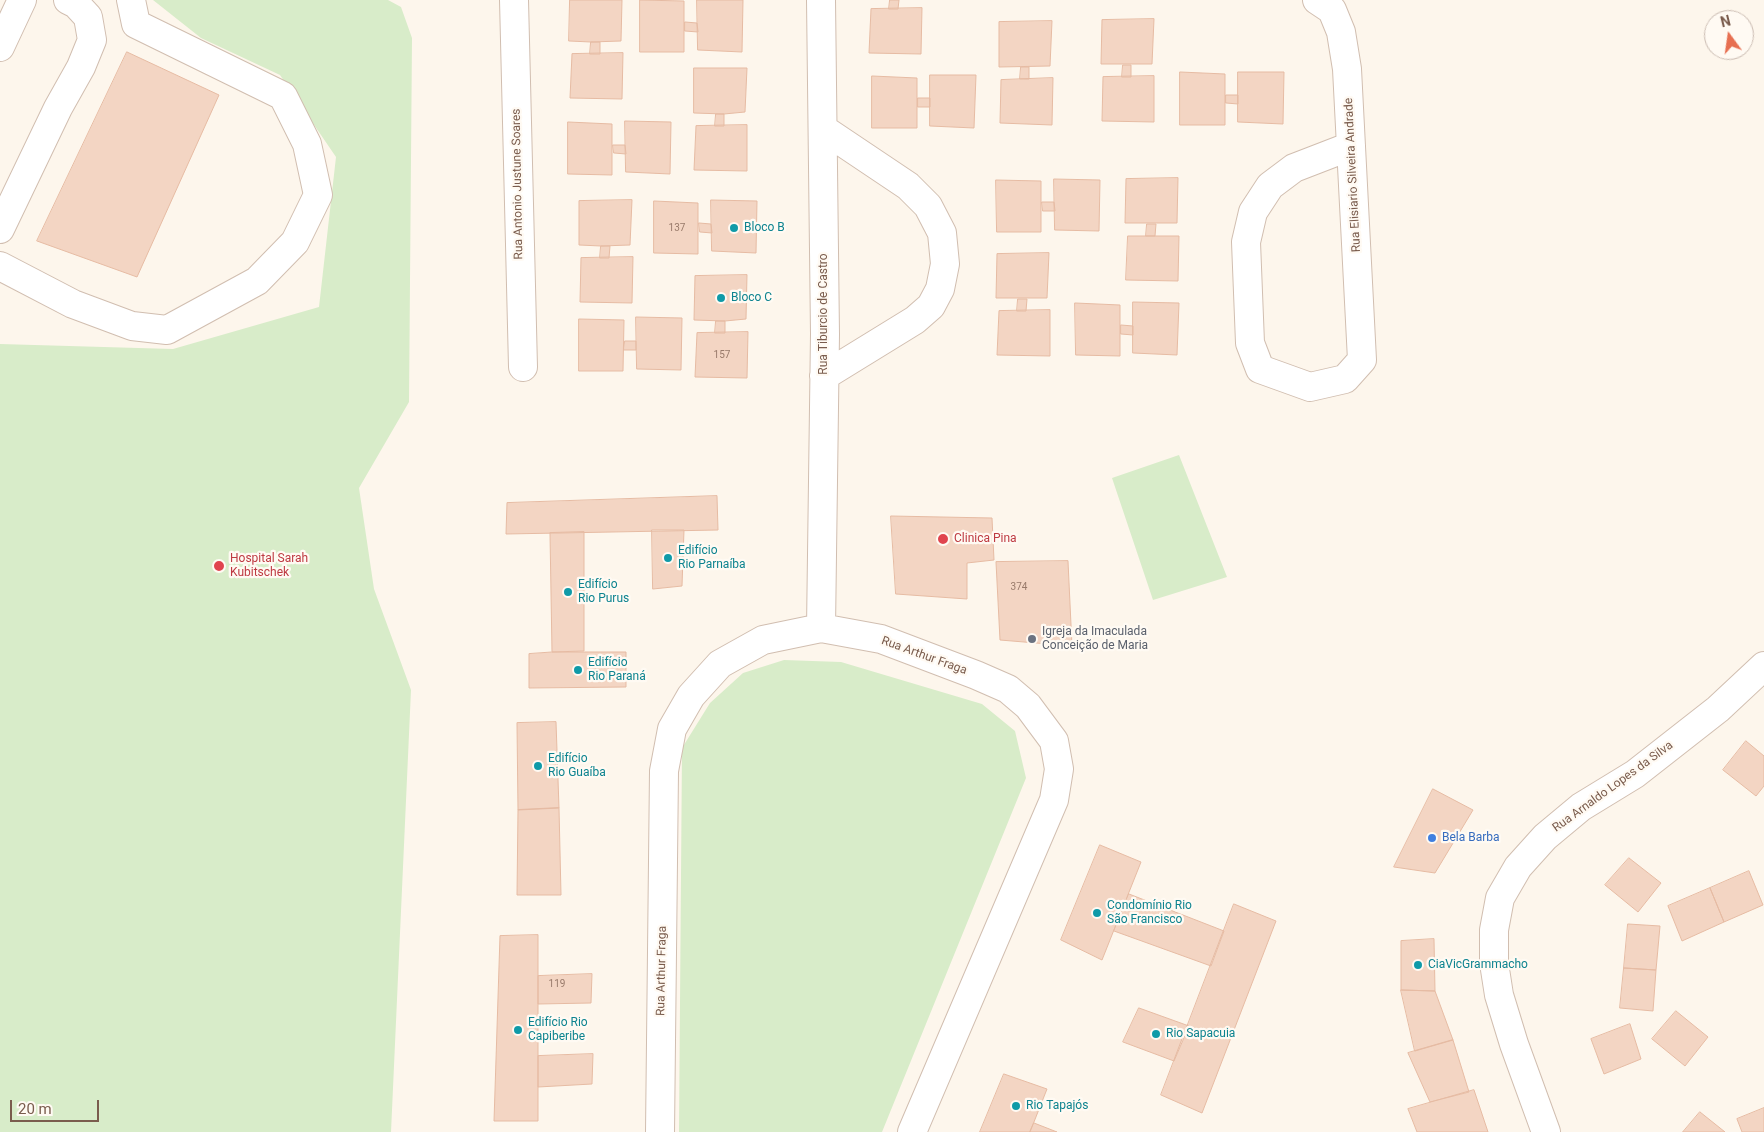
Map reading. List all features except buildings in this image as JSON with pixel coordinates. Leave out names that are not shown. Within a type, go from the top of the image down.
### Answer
[{"type":"street","points":[[0,47],[22,0]]},
{"type":"street","points":[[0,229],[92,40],[88,17],[76,4],[68,0]]},
{"type":"street","points":[[0,266],[73,304],[132,326],[167,330],[257,281],[295,242],[318,196],[307,144],[283,96],[136,24],[131,0]]},
{"type":"street","name":"Rua Antonio Justune Soares","points":[[514,0],[523,367]]},
{"type":"street","name":"Rua Tiburcio de Castro","points":[[821,0],[825,334],[821,628]]},
{"type":"street","name":"Rua Elisiario Silveira Andrade","points":[[1317,0],[1332,10],[1341,32],[1347,69],[1351,146],[1362,360],[1345,379],[1310,387],[1260,369],[1250,343],[1246,242],[1253,212],[1270,186],[1294,168],[1351,146]]},
{"type":"street","points":[[823,129],[908,186],[928,206],[942,233],[945,264],[940,289],[931,306],[915,320],[824,376]]},
{"type":"street","name":"Rua Arthur Fraga","points":[[660,1132],[664,771],[672,729],[691,696],[720,664],[763,640],[821,628],[881,639],[1008,689],[1028,706],[1054,741],[1059,768],[1054,800],[912,1132]]},
{"type":"street","name":"Rua Arnaldo Lopes da Silva","points":[[1546,1132],[1514,1044],[1499,995],[1494,963],[1494,930],[1500,898],[1518,868],[1545,837],[1581,807],[1635,774],[1718,709],[1764,666]]},
{"type":"green space","name":"Hospital Sarah Kubitschek","points":[[153,0],[388,0],[401,7],[412,38],[409,402],[359,488],[374,589],[411,690],[391,1132],[0,1132],[0,344],[173,349],[319,307],[336,157],[280,75],[201,38]]},
{"type":"green space","points":[[1179,455],[1227,577],[1153,600],[1112,478]]},
{"type":"green space","points":[[784,660],[841,662],[982,704],[1015,731],[1026,778],[882,1132],[679,1132],[682,748],[710,703],[743,673]]},
{"type":"place","name":"Bloco B","points":[[734,228]]},
{"type":"place","name":"Bloco C","points":[[721,298]]},
{"type":"place","name":"Clinica Pina","points":[[943,539]]},
{"type":"place","name":"Edifício Rio Parnaíba","points":[[668,558]]},
{"type":"place","name":"Hospital Sarah Kubitschek","points":[[219,566]]},
{"type":"place","name":"Edifício Rio Purus","points":[[568,592]]},
{"type":"place","name":"Igreja da Imaculada Conceição de Maria","points":[[1032,639]]},
{"type":"place","name":"Edifício Rio Paraná","points":[[578,670]]},
{"type":"place","name":"Edifício Rio Guaíba","points":[[538,766]]},
{"type":"place","name":"Bela Barba","points":[[1432,838]]},
{"type":"place","name":"Condomínio Rio São Francisco","points":[[1097,913]]},
{"type":"place","name":"CiaVicGrammacho","points":[[1418,965]]},
{"type":"place","name":"Edifício Rio Capiberibe","points":[[518,1030]]},
{"type":"place","name":"Rio Sapacuia","points":[[1156,1034]]},
{"type":"place","name":"Rio Tapajós","points":[[1016,1106]]}]
